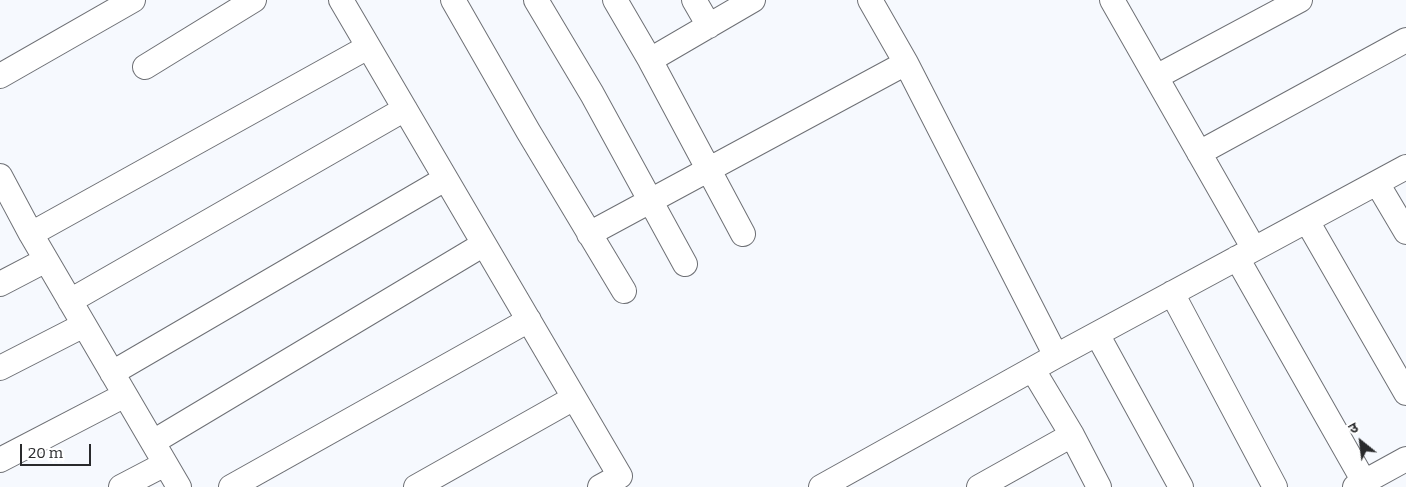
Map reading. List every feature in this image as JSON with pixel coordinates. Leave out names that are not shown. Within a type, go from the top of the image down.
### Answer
[{"type":"street","points":[[0,76],[133,0]]},
{"type":"street","points":[[144,67],[254,0]]},
{"type":"street","points":[[341,0],[620,476],[600,487]]},
{"type":"street","points":[[453,0],[624,291]]},
{"type":"street","points":[[536,0],[652,200],[685,264]]},
{"type":"street","points":[[615,0],[710,169],[743,234]]},
{"type":"street","points":[[694,0],[709,26]]},
{"type":"street","points":[[650,60],[754,0]]},
{"type":"street","points":[[870,0],[906,63],[1056,356]]},
{"type":"street","points":[[1156,77],[1300,0]]},
{"type":"street","points":[[1114,1],[1199,153],[1246,254],[1362,486],[1406,459]]},
{"type":"street","points":[[1199,153],[1406,40]]},
{"type":"street","points":[[31,234],[368,47]]},
{"type":"street","points":[[589,234],[906,63]]},
{"type":"street","points":[[70,301],[405,109]]},
{"type":"street","points":[[822,487],[1096,334],[1406,167]]},
{"type":"street","points":[[0,176],[31,234],[179,487]]},
{"type":"street","points":[[112,373],[445,178]]},
{"type":"street","points":[[1377,183],[1406,232]]},
{"type":"street","points":[[1307,221],[1406,393]]},
{"type":"street","points":[[152,442],[484,244]]},
{"type":"street","points":[[0,284],[46,260]]},
{"type":"street","points":[[1172,293],[1275,487]]},
{"type":"street","points":[[231,487],[528,320]]},
{"type":"street","points":[[0,368],[84,325]]},
{"type":"street","points":[[1096,334],[1181,487]]},
{"type":"street","points":[[1032,370],[1072,435],[1099,487]]},
{"type":"street","points":[[0,460],[125,395]]},
{"type":"street","points":[[416,487],[574,398]]},
{"type":"street","points":[[979,487],[1072,435]]},
{"type":"street","points":[[121,487],[165,464]]}]
